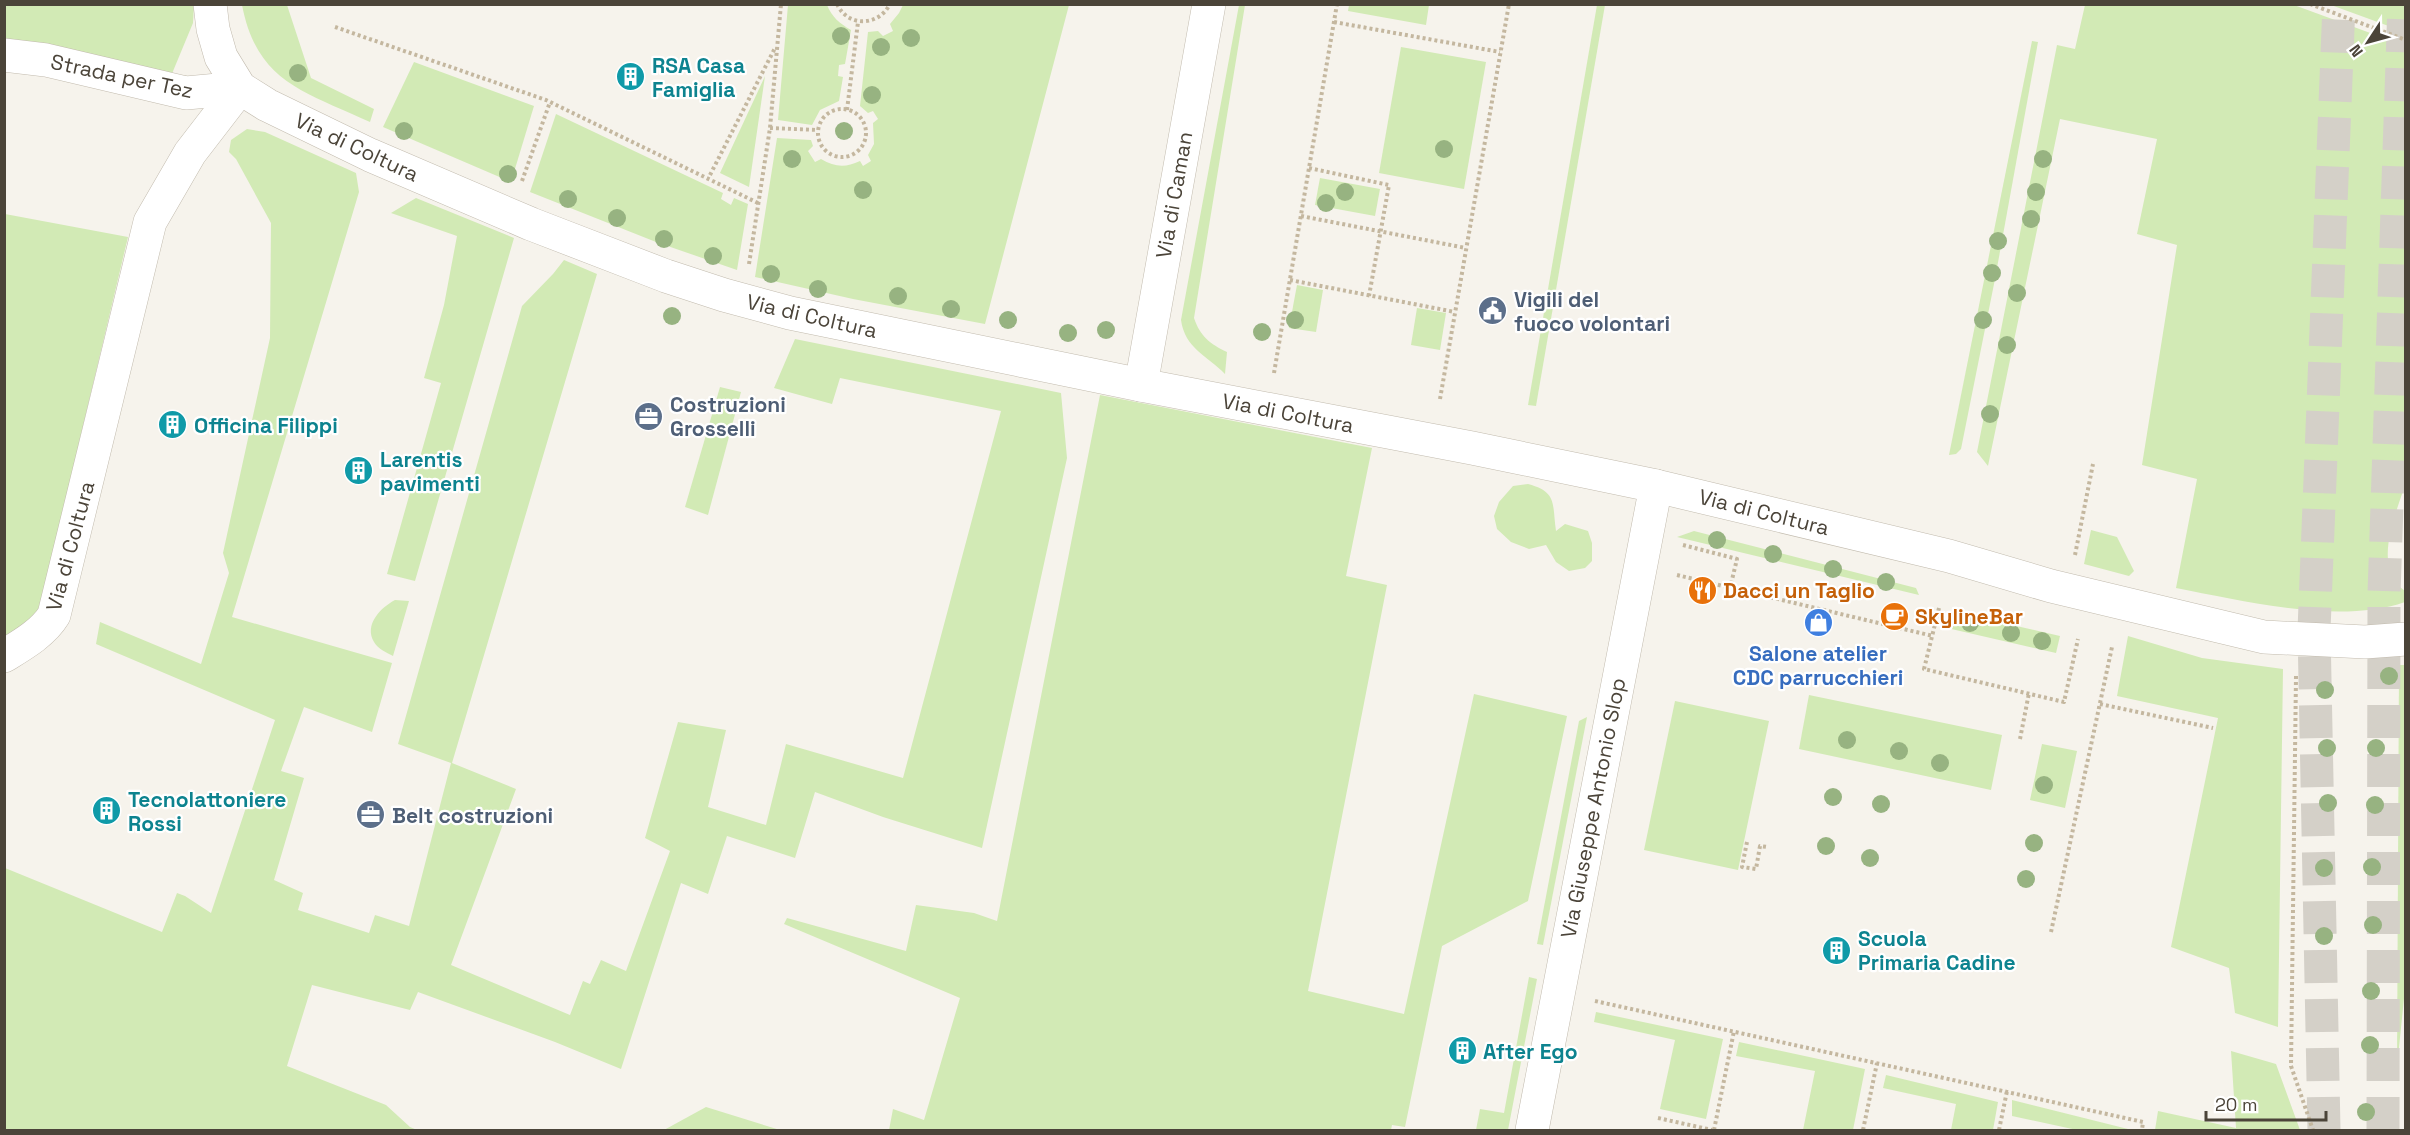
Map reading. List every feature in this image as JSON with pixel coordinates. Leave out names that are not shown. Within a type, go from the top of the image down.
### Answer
[{"type":"street","name":"Via di Coltura","points":[[210,4],[213,29],[221,57],[240,88],[267,105],[370,155],[531,224],[666,276],[790,313],[1141,385],[1472,448],[1656,486],[1949,556],[2051,586],[2264,637],[2365,642],[2406,639]]},
{"type":"street","name":"Via di Caman","points":[[1141,385],[1209,4]]},
{"type":"street","name":"Strada per Tez","points":[[4,55],[46,60],[186,93],[240,88]]},
{"type":"street","name":"Via di Coltura","points":[[4,656],[25,643],[54,615],[150,222],[190,153],[240,88]]},
{"type":"street","name":"Via Giuseppe Antonio Slop","points":[[1532,1131],[1656,486]]},
{"type":"street","name":"Via di Coltura","points":[[2365,642],[2406,629]]},
{"type":"path","points":[[748,271],[770,128],[781,4]]},
{"type":"path","points":[[837,4],[844,15],[858,22],[871,22],[880,17],[891,4]]},
{"type":"path","points":[[1273,376],[1338,4]]},
{"type":"path","points":[[1440,399],[1509,4]]},
{"type":"path","points":[[2310,4],[2406,40]]},
{"type":"path","points":[[848,110],[858,22]]},
{"type":"path","points":[[1334,22],[1500,52]]},
{"type":"path","points":[[335,27],[549,102],[758,204]]},
{"type":"path","points":[[710,175],[777,45]]},
{"type":"path","points":[[522,183],[549,102]]},
{"type":"path","points":[[840,109],[848,110],[861,118],[867,133],[866,140],[856,154],[840,158],[832,156],[821,145],[818,130],[826,116],[840,109]]},
{"type":"path","points":[[770,128],[818,130]]},
{"type":"path","points":[[1309,168],[1389,185],[1369,296]]},
{"type":"path","points":[[1300,216],[1466,248]]},
{"type":"path","points":[[1290,280],[1455,312]]},
{"type":"path","points":[[2073,561],[2093,464]]},
{"type":"path","points":[[1676,543],[1737,558],[1730,588]]},
{"type":"path","points":[[1675,574],[1933,636]]},
{"type":"path","points":[[1939,608],[1924,669],[2064,702],[2078,639]]},
{"type":"path","points":[[2051,932],[2112,647]]},
{"type":"path","points":[[2296,664],[2291,1066],[2313,1131]]},
{"type":"path","points":[[2020,739],[2029,693]]},
{"type":"path","points":[[2100,704],[2213,728]]},
{"type":"path","points":[[1747,842],[1742,867],[1756,869],[1760,846],[1767,847]]},
{"type":"path","points":[[1588,1000],[2143,1122],[2142,1131]]},
{"type":"path","points":[[1658,1118],[1713,1131],[1734,1031]]},
{"type":"path","points":[[1863,1131],[1877,1063]]},
{"type":"path","points":[[1999,1131],[2007,1091]]},
{"type":"green space","points":[[1349,4],[1429,5],[1426,25],[1348,11]]},
{"type":"green space","points":[[4,5],[194,5],[193,23],[171,76],[49,44],[5,40]]},
{"type":"green space","points":[[242,5],[287,5],[311,78],[374,109],[370,122],[305,92],[288,82],[272,68],[259,52],[249,31]]},
{"type":"green space","points":[[788,5],[827,5],[836,19],[851,30],[845,64],[839,65],[838,76],[843,77],[839,101],[820,110],[812,125],[778,120]]},
{"type":"green space","points":[[903,5],[1069,5],[985,324],[853,299],[755,277],[777,138],[811,140],[813,146],[808,151],[815,162],[821,159],[831,164],[845,166],[860,161],[863,166],[871,161],[868,155],[874,144],[873,123],[878,119],[873,111],[868,113],[860,106],[868,32],[878,31],[883,36],[893,31],[890,24]]},
{"type":"green space","points":[[1239,5],[1245,5],[1194,318],[1206,339],[1227,352],[1225,374],[1192,345],[1183,330],[1181,320]]},
{"type":"green space","points":[[1597,5],[1605,5],[1536,406],[1528,405]]},
{"type":"green space","points":[[2085,5],[2294,5],[2373,34],[2405,49],[2406,482],[2392,524],[2388,555],[2389,569],[2395,581],[2405,591],[2405,602],[2379,609],[2321,611],[2261,604],[2176,588],[2197,479],[2142,465],[2177,245],[2137,234],[2157,139],[2060,119],[1988,466],[1977,452],[2057,45],[2075,49]]},
{"type":"green space","points":[[2331,5],[2405,5],[2405,32]]},
{"type":"green space","points":[[2032,41],[2038,42],[1995,279],[1961,449],[1956,454],[1949,455]]},
{"type":"green space","points":[[1401,47],[1486,62],[1464,189],[1379,173]]},
{"type":"green space","points":[[414,62],[534,106],[511,182],[383,127]]},
{"type":"green space","points":[[765,76],[749,187],[720,173]]},
{"type":"green space","points":[[556,114],[723,193],[721,199],[731,205],[734,198],[748,204],[737,270],[656,242],[530,192]]},
{"type":"green space","points":[[247,129],[265,132],[356,173],[359,192],[232,617],[392,663],[372,732],[304,707],[281,771],[304,778],[274,880],[303,893],[298,910],[369,933],[375,915],[409,926],[451,763],[398,744],[522,306],[564,260],[597,274],[452,763],[516,789],[451,965],[570,1015],[583,981],[590,984],[601,960],[626,971],[670,851],[645,838],[678,722],[726,730],[708,807],[766,825],[786,744],[903,778],[1001,411],[840,378],[832,404],[774,388],[795,339],[1061,393],[1067,458],[982,848],[883,817],[815,792],[795,858],[727,836],[708,894],[681,883],[621,1069],[555,1042],[418,992],[410,1010],[312,985],[287,1066],[386,1105],[410,1127],[417,1130],[5,1130],[5,868],[162,932],[177,893],[211,913],[275,720],[96,644],[100,622],[201,664],[229,573],[223,553],[270,338],[271,223],[236,159],[229,152],[231,140]]},
{"type":"green space","points":[[1320,178],[1380,189],[1375,216],[1315,205]]},
{"type":"green space","points":[[416,198],[514,238],[415,581],[387,574],[441,383],[424,378],[444,305],[457,236],[391,213]]},
{"type":"green space","points":[[5,214],[128,237],[40,607],[25,626],[5,644]]},
{"type":"green space","points":[[1297,285],[1323,290],[1316,332],[1289,328]]},
{"type":"green space","points":[[1417,308],[1446,313],[1440,350],[1411,345]]},
{"type":"green space","points":[[720,387],[741,392],[708,515],[685,507]]},
{"type":"green space","points":[[1100,395],[1372,448],[1346,576],[1387,585],[1308,991],[1404,1014],[1474,694],[1567,716],[1528,901],[1442,946],[1405,1127],[1392,1125],[1391,1130],[889,1130],[893,1109],[924,1120],[960,998],[784,924],[787,918],[906,951],[916,905],[974,913],[997,921]]},
{"type":"green space","points":[[1528,484],[1544,491],[1552,500],[1556,531],[1565,524],[1588,531],[1592,543],[1592,561],[1585,568],[1569,571],[1556,562],[1546,545],[1529,549],[1511,542],[1497,529],[1494,516],[1499,502],[1513,486]]},
{"type":"green space","points":[[2091,530],[2117,537],[2134,571],[2129,576],[2084,564]]},
{"type":"green space","points":[[1694,531],[1916,588],[1919,595],[1677,537]]},
{"type":"green space","points":[[395,600],[409,601],[393,656],[374,642],[371,629],[379,612]]},
{"type":"green space","points":[[1951,611],[2060,636],[2056,653],[1947,628]]},
{"type":"green space","points":[[2128,636],[2202,658],[2283,669],[2278,1027],[2235,1013],[2229,968],[2171,947],[2218,718],[2117,696]]},
{"type":"green space","points":[[2399,665],[2406,665],[2406,979],[2397,1067]]},
{"type":"green space","points":[[1809,695],[2002,735],[1991,790],[1799,749]]},
{"type":"green space","points":[[1675,701],[1769,721],[1738,870],[1644,850]]},
{"type":"green space","points":[[1587,717],[1543,945],[1537,944],[1579,721]]},
{"type":"green space","points":[[2042,744],[2077,751],[2065,808],[2030,800]]},
{"type":"green space","points":[[1529,977],[1537,979],[1508,1130],[1476,1130],[1480,1109],[1504,1113]]},
{"type":"green space","points":[[1596,1012],[1723,1039],[1706,1119],[1660,1109],[1675,1040],[1594,1022]]},
{"type":"green space","points":[[1739,1042],[1865,1069],[1853,1130],[1803,1130],[1815,1071],[1736,1056]]},
{"type":"green space","points":[[2231,1051],[2276,1064],[2300,1130],[2155,1130],[2158,1111],[2236,1128]]},
{"type":"green space","points":[[1886,1075],[1998,1102],[1993,1130],[1951,1130],[1956,1104],[1883,1088]]},
{"type":"green space","points":[[2012,1100],[2128,1130],[2077,1130],[2012,1116]]},
{"type":"green space","points":[[706,1107],[780,1130],[664,1130]]},
{"type":"tunnel","points":[[2324,1130],[2314,630],[2339,4]]},
{"type":"tunnel","points":[[2383,1130],[2384,594],[2404,4]]},
{"type":"place","name":"RSA Casa Famiglia","points":[[631,77]]},
{"type":"place","name":"Vigili del fuoco volontari","points":[[1493,311]]},
{"type":"place","name":"Costruzioni Grosselli","points":[[649,416]]},
{"type":"place","name":"Officina Filippi","points":[[173,425]]},
{"type":"place","name":"Larentis pavimenti","points":[[359,471]]},
{"type":"place","name":"Dacci un Taglio","points":[[1702,590]]},
{"type":"place","name":"SkylineBar","points":[[1894,616]]},
{"type":"place","name":"Salone atelier CDC parrucchieri","points":[[1818,622]]},
{"type":"place","name":"Tecnolattoniere Rossi","points":[[107,811]]},
{"type":"place","name":"Belt costruzioni","points":[[371,815]]},
{"type":"place","name":"Scuola Primaria Cadine","points":[[1837,950]]},
{"type":"place","name":"After Ego","points":[[1462,1051]]}]
